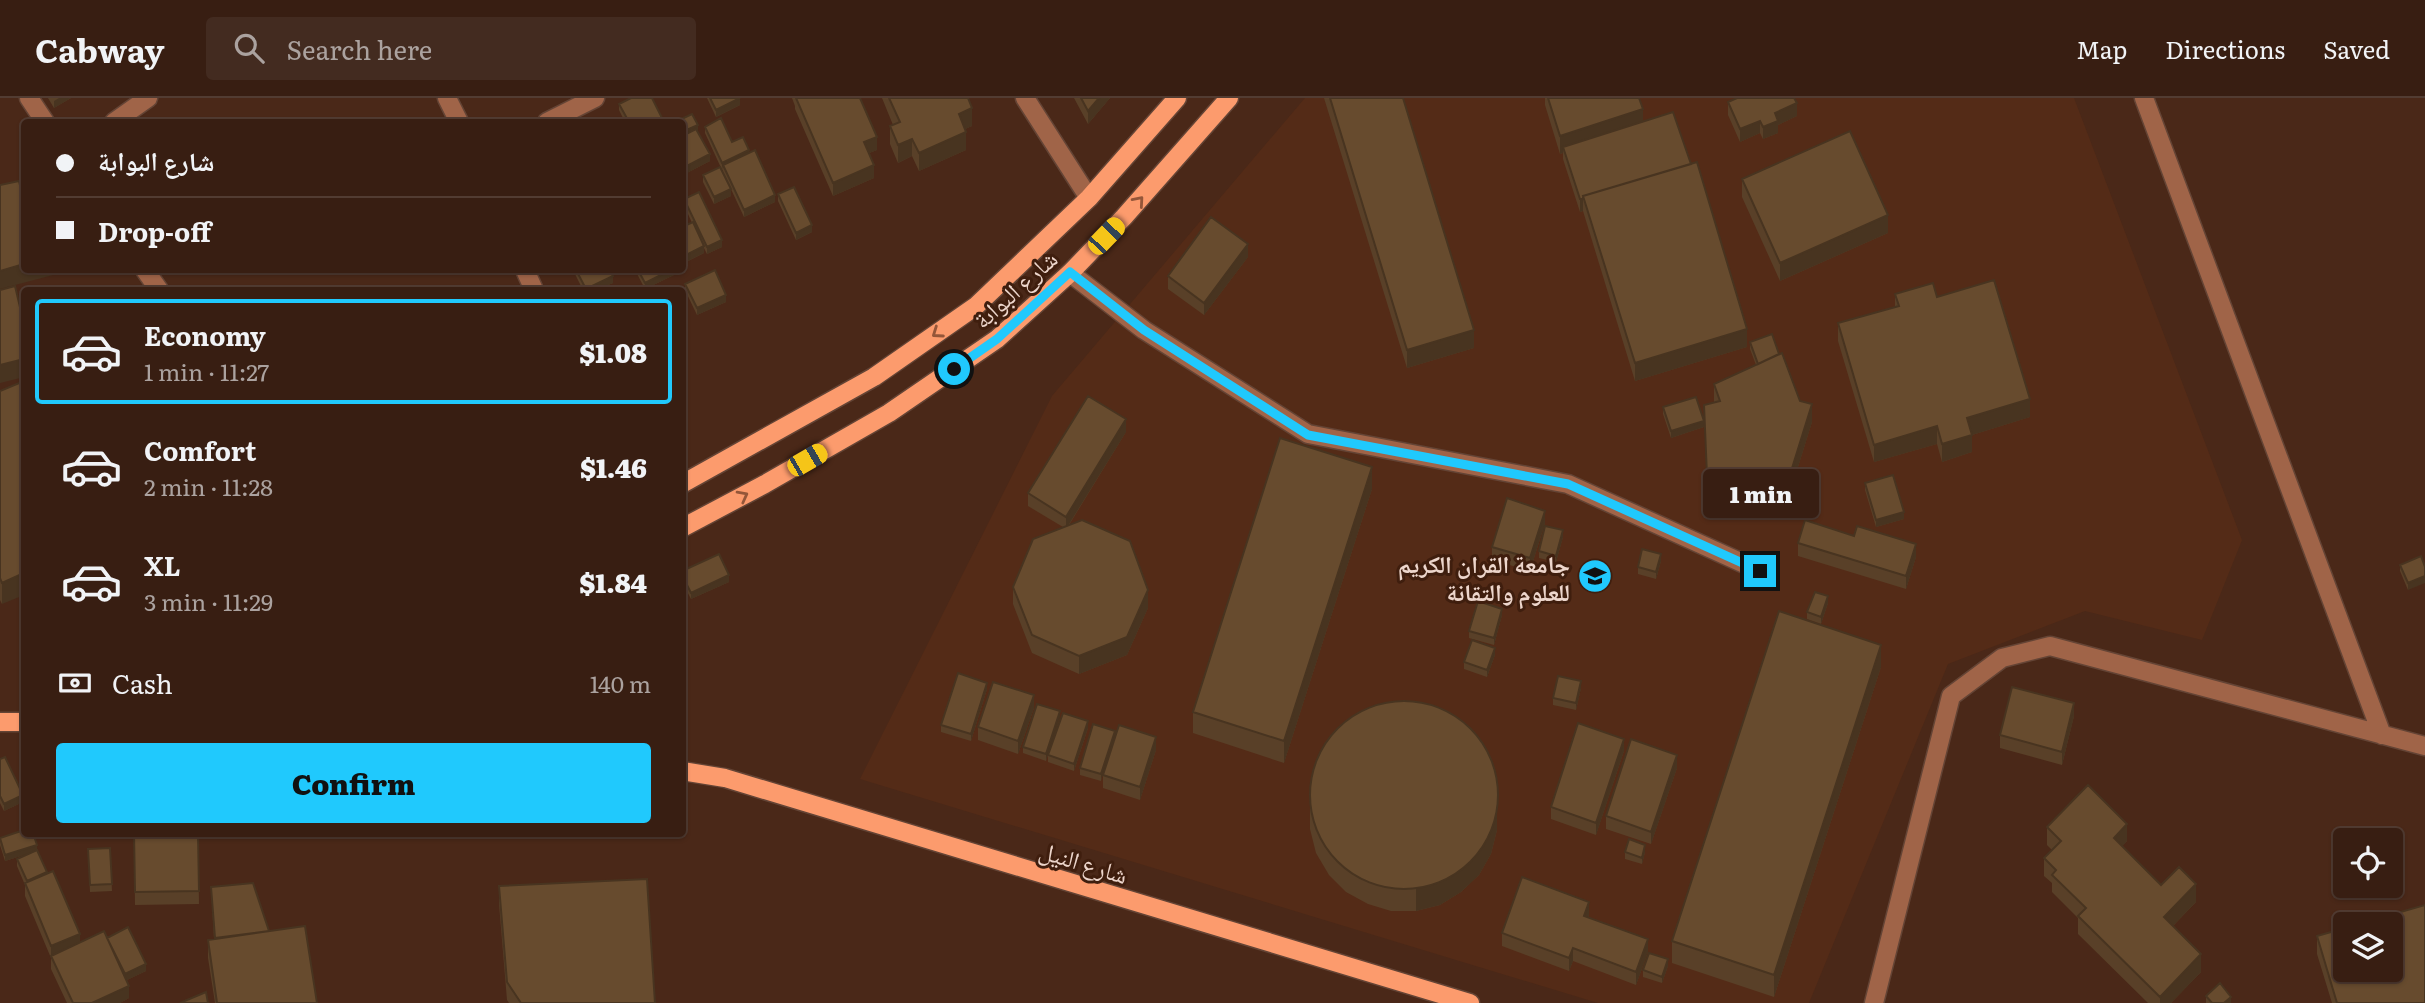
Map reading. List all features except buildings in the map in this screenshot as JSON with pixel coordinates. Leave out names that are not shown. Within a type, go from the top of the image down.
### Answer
[{"type":"main road","name":"شارع البوابة","points":[[686,482],[874,377],[976,306],[1089,198],[1177,98]]},
{"type":"main road","name":"شارع البوابة","points":[[686,526],[889,413],[997,339],[1070,272],[1124,217],[1229,98]]},
{"type":"main road","points":[[0,722],[21,722]]},
{"type":"main road","name":"شارع النيل","points":[[686,772],[725,778],[1469,1003]]},
{"type":"street","points":[[29,98],[43,119]]},
{"type":"street","points":[[118,119],[148,98]]},
{"type":"street","points":[[447,98],[458,119]]},
{"type":"street","points":[[553,119],[596,98]]},
{"type":"street","points":[[1025,98],[1089,198]]},
{"type":"street","points":[[2144,98],[2382,735]]},
{"type":"street","points":[[1070,272],[1144,330],[1308,435],[1568,484],[1760,571]]},
{"type":"street","points":[[1874,1003],[1951,696],[2003,658],[2050,646],[2425,746]]},
{"type":"shaded area","name":"جامعة القران الكريم للعلوم والتقانة","points":[[1305,98],[2074,98],[2242,540],[2202,640],[2085,611],[1948,664],[1809,1003],[1598,1003],[860,779],[1052,396]]},
{"type":"place","name":"جامعة القران الكريم للعلوم والتقانة","points":[[1595,576]]},
{"type":"route","points":[[954,369],[997,339],[1070,272],[1144,330],[1308,435],[1568,484],[1760,571]]}]
